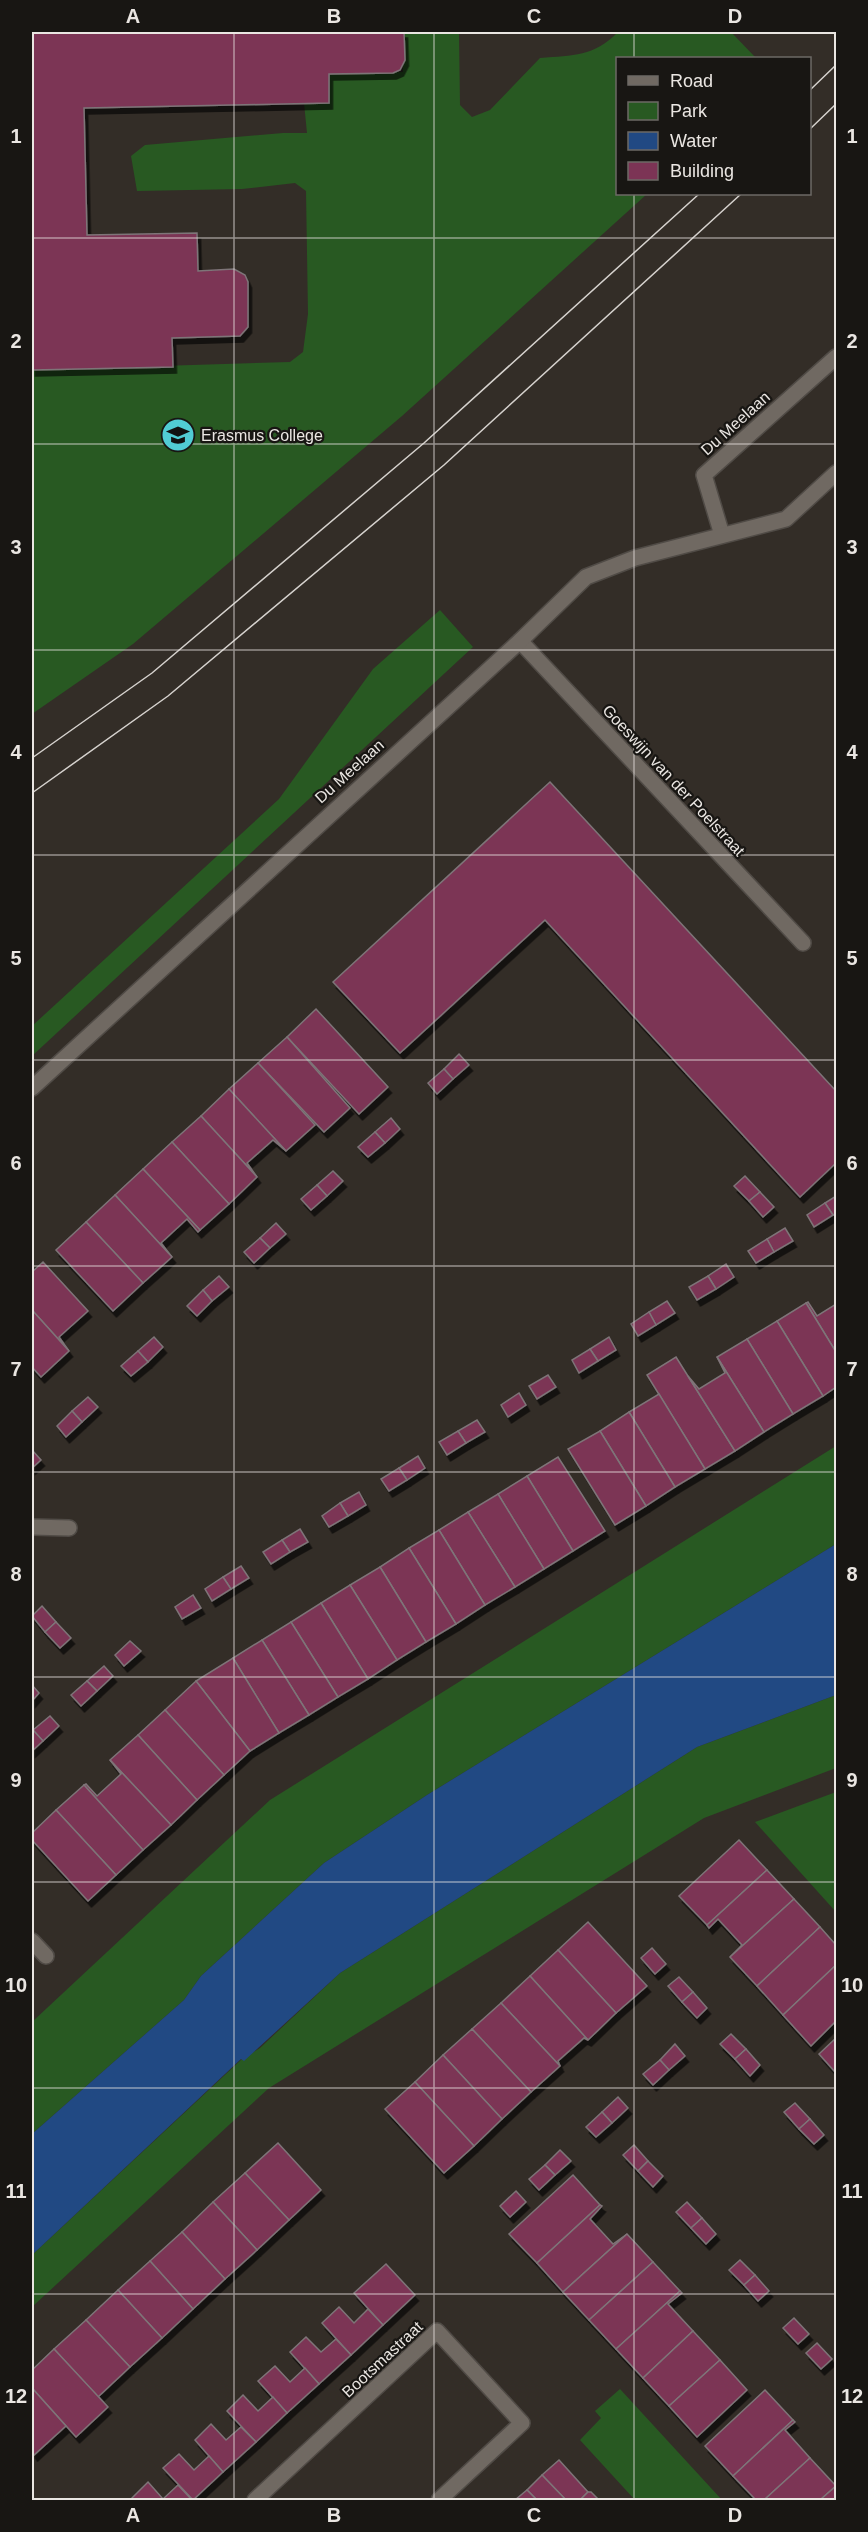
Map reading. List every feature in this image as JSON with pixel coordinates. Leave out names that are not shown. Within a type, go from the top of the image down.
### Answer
[{"type":"street","name":"Du Meelaan","points":[[722,534],[704,475],[837,357]]},
{"type":"street","name":"Du Meelaan","points":[[32,1088],[520,641],[586,577],[635,558],[786,519],[837,473]]},
{"type":"street","name":"Goeswijn van der Poelstraat","points":[[520,641],[803,943]]},
{"type":"street","points":[[32,1527],[69,1528]]},
{"type":"street","points":[[32,1941],[46,1956]]},
{"type":"street","name":"Bootsmastraat","points":[[255,2500],[437,2331],[522,2423],[439,2500]]},
{"type":"green space","name":"Erasmus College","points":[[402,32],[459,32],[460,105],[472,117],[490,110],[540,58],[573,55],[591,50],[618,32],[731,32],[755,57],[616,57],[616,195],[646,195],[402,416],[133,644],[32,714],[32,370],[290,362],[303,352],[308,314],[306,191],[295,183],[242,189],[137,191],[131,156],[145,145],[307,133],[304,103],[326,74],[403,72]]},
{"type":"green space","points":[[440,610],[473,647],[32,1056],[32,1026],[279,799],[373,669]]},
{"type":"green space","points":[[836,1446],[836,1544],[427,1795],[324,1863],[201,1976],[184,2000],[32,2134],[32,2022],[270,1800]]},
{"type":"green space","points":[[836,1695],[836,1768],[704,1818],[269,2088],[32,2307],[32,2255],[242,2059],[260,2048],[340,1973],[697,1747]]},
{"type":"green space","points":[[836,1792],[836,1912],[755,1822]]},
{"type":"green space","points":[[620,2389],[722,2500],[635,2500],[580,2440],[601,2418],[595,2411]]},
{"type":"water","points":[[836,1544],[836,1695],[697,1747],[340,1973],[244,2061],[241,2059],[32,2255],[32,2134],[184,2000],[201,1976],[324,1863],[427,1795]]},
{"type":"building","points":[[32,32],[404,32],[405,60],[400,70],[393,73],[329,74],[329,103],[84,108],[87,235],[197,233],[198,271],[234,269],[245,275],[248,282],[248,327],[240,336],[172,338],[173,367],[32,370]]},
{"type":"building","points":[[550,782],[836,1091],[836,1163],[800,1197],[545,920],[400,1053],[333,982]]},
{"type":"building","points":[[316,1009],[388,1087],[359,1114],[287,1037]]},
{"type":"building","points":[[287,1037],[350,1108],[324,1132],[258,1063]]},
{"type":"building","points":[[459,1054],[469,1065],[453,1079],[444,1069]]},
{"type":"building","points":[[258,1063],[315,1125],[286,1151],[229,1089]]},
{"type":"building","points":[[444,1069],[453,1079],[437,1094],[428,1083]]},
{"type":"building","points":[[229,1089],[286,1151],[273,1140],[247,1163],[257,1177],[201,1116]]},
{"type":"building","points":[[201,1116],[257,1177],[229,1204],[172,1142]]},
{"type":"building","points":[[391,1118],[400,1129],[385,1143],[375,1132]]},
{"type":"building","points":[[375,1132],[385,1143],[368,1157],[358,1147]]},
{"type":"building","points":[[172,1142],[229,1204],[200,1230],[143,1169]]},
{"type":"building","points":[[143,1169],[200,1230],[198,1232],[187,1219],[161,1243],[172,1257],[115,1195]]},
{"type":"building","points":[[333,1171],[343,1181],[327,1196],[317,1185]]},
{"type":"building","points":[[745,1176],[760,1192],[749,1201],[734,1186]]},
{"type":"building","points":[[317,1185],[327,1196],[311,1210],[301,1199]]},
{"type":"building","points":[[760,1192],[774,1207],[763,1217],[749,1201]]},
{"type":"building","points":[[115,1195],[172,1257],[143,1283],[86,1222]]},
{"type":"building","points":[[836,1196],[836,1213],[833,1215],[825,1203]]},
{"type":"building","points":[[825,1203],[833,1215],[814,1227],[807,1215]]},
{"type":"building","points":[[86,1222],[143,1283],[113,1311],[56,1250]]},
{"type":"building","points":[[276,1223],[286,1234],[270,1248],[260,1238]]},
{"type":"building","points":[[785,1228],[793,1241],[774,1252],[767,1239]]},
{"type":"building","points":[[260,1238],[270,1248],[254,1263],[244,1252]]},
{"type":"building","points":[[767,1239],[774,1252],[756,1263],[748,1251]]},
{"type":"building","points":[[43,1262],[88,1311],[59,1337],[69,1351],[32,1310],[32,1272]]},
{"type":"building","points":[[726,1264],[734,1277],[716,1289],[708,1276]]},
{"type":"building","points":[[219,1276],[229,1287],[212,1301],[203,1290]]},
{"type":"building","points":[[708,1276],[716,1289],[697,1300],[689,1287]]},
{"type":"building","points":[[203,1290],[212,1301],[197,1316],[187,1306]]},
{"type":"building","points":[[667,1301],[675,1313],[656,1325],[649,1312]]},
{"type":"building","points":[[808,1302],[817,1316],[836,1304],[836,1352],[806,1303]]},
{"type":"building","points":[[806,1303],[836,1352],[836,1387],[823,1396],[777,1321]]},
{"type":"building","points":[[32,1310],[69,1351],[41,1377],[32,1367]]},
{"type":"building","points":[[649,1312],[656,1325],[638,1336],[631,1324]]},
{"type":"building","points":[[777,1321],[823,1396],[793,1414],[747,1339]]},
{"type":"building","points":[[154,1337],[163,1347],[148,1362],[138,1351]]},
{"type":"building","points":[[609,1337],[616,1350],[598,1361],[590,1349]]},
{"type":"building","points":[[747,1339],[793,1414],[764,1432],[717,1357]]},
{"type":"building","points":[[590,1349],[598,1361],[579,1373],[572,1360]]},
{"type":"building","points":[[138,1351],[148,1362],[131,1376],[121,1366]]},
{"type":"building","points":[[676,1357],[735,1451],[705,1469],[647,1375]]},
{"type":"building","points":[[717,1357],[764,1432],[735,1451],[688,1376],[699,1389],[725,1373]]},
{"type":"building","points":[[548,1375],[556,1387],[537,1399],[529,1386]]},
{"type":"building","points":[[519,1393],[526,1405],[508,1417],[501,1405]]},
{"type":"building","points":[[659,1394],[705,1469],[675,1487],[629,1412]]},
{"type":"building","points":[[88,1397],[98,1407],[82,1422],[72,1411]]},
{"type":"building","points":[[72,1411],[82,1422],[66,1437],[57,1426]]},
{"type":"building","points":[[629,1412],[675,1487],[646,1506],[600,1431]]},
{"type":"building","points":[[477,1420],[485,1432],[466,1443],[458,1431]]},
{"type":"building","points":[[458,1431],[466,1443],[447,1455],[439,1442]]},
{"type":"building","points":[[600,1431],[646,1506],[615,1525],[568,1449]]},
{"type":"building","points":[[32,1450],[41,1460],[32,1468]]},
{"type":"building","points":[[418,1456],[425,1468],[407,1480],[399,1468]]},
{"type":"building","points":[[558,1457],[605,1531],[573,1551],[527,1476]]},
{"type":"building","points":[[399,1468],[407,1480],[389,1491],[381,1479]]},
{"type":"building","points":[[527,1476],[573,1551],[544,1569],[498,1494]]},
{"type":"building","points":[[359,1492],[366,1505],[348,1516],[340,1503]]},
{"type":"building","points":[[498,1494],[544,1569],[515,1587],[468,1512]]},
{"type":"building","points":[[340,1503],[348,1516],[329,1527],[322,1516]]},
{"type":"building","points":[[468,1512],[515,1587],[485,1605],[439,1530]]},
{"type":"building","points":[[300,1529],[308,1542],[290,1552],[282,1540]]},
{"type":"building","points":[[439,1530],[485,1605],[456,1624],[409,1548]]},
{"type":"building","points":[[282,1540],[290,1552],[271,1564],[263,1552]]},
{"type":"building","points":[[409,1548],[456,1624],[426,1642],[380,1567]]},
{"type":"building","points":[[241,1566],[249,1578],[231,1589],[223,1577]]},
{"type":"building","points":[[380,1567],[426,1642],[397,1660],[350,1585]]},
{"type":"building","points":[[223,1577],[231,1589],[212,1601],[205,1589]]},
{"type":"building","points":[[350,1585],[397,1660],[368,1679],[321,1603]]},
{"type":"building","points":[[193,1595],[201,1608],[182,1619],[175,1607]]},
{"type":"building","points":[[321,1603],[368,1679],[338,1697],[291,1622]]},
{"type":"building","points":[[42,1606],[56,1622],[45,1632],[32,1616]]},
{"type":"building","points":[[56,1622],[71,1638],[60,1648],[45,1632]]},
{"type":"building","points":[[291,1622],[338,1697],[309,1715],[262,1640]]},
{"type":"building","points":[[262,1640],[309,1715],[279,1733],[233,1658]]},
{"type":"building","points":[[130,1641],[141,1651],[124,1666],[115,1655]]},
{"type":"building","points":[[233,1658],[279,1733],[250,1751],[196,1681]]},
{"type":"building","points":[[104,1666],[113,1676],[97,1691],[87,1681]]},
{"type":"building","points":[[87,1681],[97,1691],[81,1706],[71,1695]]},
{"type":"building","points":[[196,1681],[250,1751],[224,1775],[165,1710]]},
{"type":"building","points":[[32,1685],[39,1693],[32,1701]]},
{"type":"building","points":[[165,1710],[224,1775],[197,1800],[138,1735]]},
{"type":"building","points":[[50,1716],[59,1726],[43,1741],[33,1730]]},
{"type":"building","points":[[33,1730],[43,1741],[32,1751],[32,1732]]},
{"type":"building","points":[[138,1735],[197,1800],[171,1825],[110,1760]]},
{"type":"building","points":[[110,1760],[171,1825],[143,1850],[84,1785],[86,1784],[97,1796],[121,1774]]},
{"type":"building","points":[[84,1785],[143,1850],[116,1875],[56,1810]]},
{"type":"building","points":[[56,1810],[116,1875],[88,1901],[32,1840],[32,1833]]},
{"type":"building","points":[[739,1840],[767,1870],[707,1925],[679,1896]]},
{"type":"building","points":[[767,1870],[794,1899],[730,1957],[742,1945],[718,1919],[709,1928],[707,1925]]},
{"type":"building","points":[[794,1899],[820,1927],[757,1986],[730,1957]]},
{"type":"building","points":[[588,1922],[647,1986],[616,2013],[558,1950]]},
{"type":"building","points":[[820,1927],[836,1945],[836,1965],[783,2015],[757,1986]]},
{"type":"building","points":[[652,1948],[666,1964],[655,1974],[641,1958]]},
{"type":"building","points":[[558,1950],[616,2013],[588,2040],[530,1976]]},
{"type":"building","points":[[836,1965],[836,2021],[811,2046],[783,2015]]},
{"type":"building","points":[[530,1976],[588,2040],[584,2038],[558,2061],[560,2066],[501,2003]]},
{"type":"building","points":[[679,1977],[693,1992],[682,2002],[668,1986]]},
{"type":"building","points":[[693,1992],[707,2008],[697,2018],[682,2002]]},
{"type":"building","points":[[501,2003],[560,2066],[531,2092],[472,2029]]},
{"type":"building","points":[[472,2029],[531,2092],[502,2119],[443,2055]]},
{"type":"building","points":[[731,2034],[746,2049],[735,2059],[720,2044]]},
{"type":"building","points":[[836,2038],[836,2073],[819,2054]]},
{"type":"building","points":[[675,2044],[685,2056],[669,2070],[660,2060]]},
{"type":"building","points":[[746,2049],[760,2065],[750,2076],[735,2059]]},
{"type":"building","points":[[443,2055],[502,2119],[474,2146],[415,2082]]},
{"type":"building","points":[[660,2060],[669,2070],[653,2085],[643,2074]]},
{"type":"building","points":[[415,2082],[474,2146],[444,2173],[385,2109]]},
{"type":"building","points":[[618,2097],[628,2108],[612,2123],[602,2112]]},
{"type":"building","points":[[795,2103],[810,2119],[799,2129],[784,2112]]},
{"type":"building","points":[[602,2112],[612,2123],[596,2137],[586,2127]]},
{"type":"building","points":[[810,2119],[824,2135],[814,2144],[799,2129]]},
{"type":"building","points":[[278,2143],[321,2190],[289,2220],[245,2173]]},
{"type":"building","points":[[634,2145],[648,2161],[638,2171],[623,2155]]},
{"type":"building","points":[[560,2150],[571,2161],[555,2175],[545,2165]]},
{"type":"building","points":[[648,2161],[663,2176],[653,2187],[638,2171]]},
{"type":"building","points":[[545,2165],[555,2175],[539,2190],[529,2179]]},
{"type":"building","points":[[245,2173],[289,2220],[257,2250],[213,2202]]},
{"type":"building","points":[[573,2175],[600,2205],[537,2263],[509,2234]]},
{"type":"building","points":[[516,2191],[526,2202],[510,2217],[500,2206]]},
{"type":"building","points":[[213,2202],[257,2250],[225,2279],[182,2232]]},
{"type":"building","points":[[687,2202],[702,2218],[691,2228],[676,2212]]},
{"type":"building","points":[[600,2205],[602,2206],[590,2219],[613,2244],[627,2234],[563,2292],[537,2263]]},
{"type":"building","points":[[702,2218],[716,2234],[706,2244],[691,2228]]},
{"type":"building","points":[[182,2232],[225,2279],[193,2309],[150,2261]]},
{"type":"building","points":[[627,2234],[653,2262],[589,2320],[563,2292]]},
{"type":"building","points":[[740,2260],[755,2275],[744,2285],[729,2270]]},
{"type":"building","points":[[150,2261],[193,2309],[162,2338],[118,2290]]},
{"type":"building","points":[[653,2262],[680,2291],[616,2349],[589,2320]]},
{"type":"building","points":[[386,2264],[415,2295],[383,2325],[354,2293]]},
{"type":"building","points":[[755,2275],[769,2291],[758,2301],[744,2285]]},
{"type":"building","points":[[118,2290],[162,2338],[130,2367],[86,2320]]},
{"type":"building","points":[[680,2291],[682,2293],[668,2304],[693,2331],[643,2378],[616,2349]]},
{"type":"building","points":[[339,2307],[354,2323],[368,2309],[383,2325],[351,2355],[322,2323]]},
{"type":"building","points":[[794,2318],[809,2334],[798,2344],[783,2328]]},
{"type":"building","points":[[86,2320],[130,2367],[98,2397],[54,2349]]},
{"type":"building","points":[[693,2331],[720,2360],[669,2406],[643,2378]]},
{"type":"building","points":[[306,2337],[321,2352],[336,2339],[351,2355],[319,2384],[290,2352]]},
{"type":"building","points":[[817,2343],[832,2359],[821,2369],[806,2353]]},
{"type":"building","points":[[54,2349],[108,2407],[76,2437],[32,2388],[32,2370]]},
{"type":"building","points":[[720,2360],[747,2390],[697,2437],[669,2406]]},
{"type":"building","points":[[275,2366],[290,2382],[305,2368],[319,2384],[287,2413],[258,2381]]},
{"type":"building","points":[[32,2388],[66,2426],[34,2455],[32,2452]]},
{"type":"building","points":[[765,2390],[793,2420],[733,2476],[705,2446]]},
{"type":"building","points":[[243,2395],[258,2411],[273,2397],[287,2413],[256,2442],[227,2411]]},
{"type":"building","points":[[793,2420],[795,2422],[785,2430],[810,2458],[764,2500],[756,2500],[733,2476]]},
{"type":"building","points":[[211,2424],[226,2440],[241,2427],[256,2442],[223,2472],[195,2440]]},
{"type":"building","points":[[179,2454],[194,2470],[209,2456],[223,2472],[193,2500],[163,2468]]},
{"type":"building","points":[[810,2458],[836,2486],[820,2500],[764,2500]]},
{"type":"building","points":[[559,2460],[588,2492],[580,2500],[566,2500],[542,2475]]},
{"type":"building","points":[[542,2475],[566,2500],[537,2500],[527,2490]]},
{"type":"building","points":[[148,2482],[163,2499],[178,2485],[192,2500],[134,2500],[132,2498]]},
{"type":"building","points":[[836,2486],[836,2500],[820,2500]]},
{"type":"building","points":[[527,2490],[537,2500],[515,2500]]},
{"type":"building","points":[[591,2492],[599,2500],[580,2500]]},
{"type":"tram line","points":[[811,89],[836,65]]},
{"type":"tram line","points":[[811,128],[836,104]]},
{"type":"tram line","points":[[32,758],[152,673],[424,443],[698,195]]},
{"type":"tram line","points":[[32,793],[168,696],[444,465],[740,195]]},
{"type":"place","name":"Erasmus College","points":[[178,435]]}]
